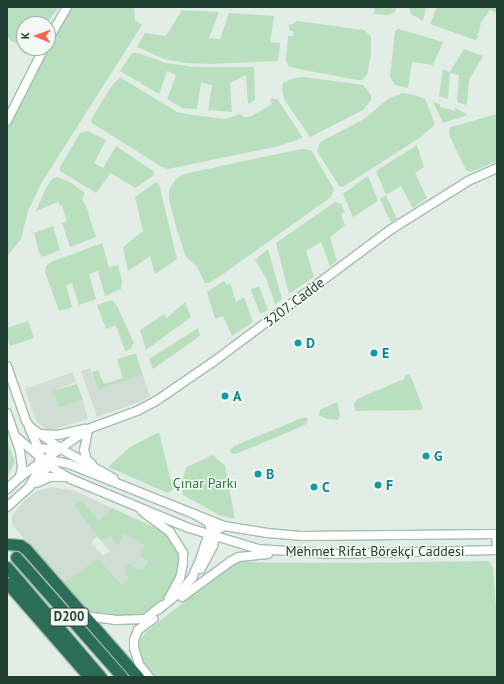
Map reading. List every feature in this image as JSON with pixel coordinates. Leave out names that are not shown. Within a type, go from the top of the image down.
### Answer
[{"type":"highway","points":[[7,544],[20,545],[26,549],[138,677]]},
{"type":"highway","name":"D200","points":[[16,557],[122,677]]},
{"type":"highway","name":"D200","points":[[7,567],[101,677]]},
{"type":"highway","points":[[7,583],[89,677]]},
{"type":"main road","points":[[56,26],[67,7]]},
{"type":"main road","points":[[7,121],[40,56]]},
{"type":"main road","name":"3207. Cadde","points":[[38,433],[58,435],[88,429],[137,411],[156,401],[218,358],[384,234],[468,181],[497,168]]},
{"type":"main road","points":[[7,366],[26,421],[44,460]]},
{"type":"main road","points":[[7,413],[22,459],[20,477]]},
{"type":"main road","name":"Mehmet Rifat Börekçi Caddesi","points":[[26,421],[38,433],[61,449],[124,485]]},
{"type":"main road","points":[[88,429],[84,440],[84,450],[87,460],[96,468]]},
{"type":"main road","name":"3207. Cadde","points":[[7,489],[20,477],[88,429]]},
{"type":"main road","points":[[15,436],[44,460]]},
{"type":"main road","points":[[7,507],[29,487],[44,460],[61,449]]},
{"type":"main road","name":"Mehmet Rifat Börekçi Caddesi","points":[[44,460],[71,479],[212,534],[258,549],[359,554],[497,549]]},
{"type":"main road","name":"Mehmet Rifat Börekçi Caddesi","points":[[44,460],[69,464],[224,526],[267,533],[303,536],[496,534]]},
{"type":"main road","name":"Mehmet Rifat Börekçi Caddesi","points":[[29,487],[44,478],[50,477],[71,479]]},
{"type":"main road","points":[[132,503],[170,532],[183,553],[184,563],[178,583],[171,596],[155,612]]},
{"type":"main road","points":[[182,597],[203,565],[212,534],[208,522],[192,513]]},
{"type":"main road","points":[[84,616],[97,619],[145,619],[179,593],[192,578],[212,534],[224,526]]},
{"type":"main road","points":[[496,534],[497,549]]},
{"type":"main road","points":[[149,677],[139,664],[134,648],[135,635],[138,630],[224,565],[239,557],[298,552]]},
{"type":"shaded area","points":[[90,368],[98,390],[143,375],[150,396],[142,401],[97,417],[81,371]]},
{"type":"shaded area","points":[[73,372],[76,382],[52,391],[59,408],[83,400],[88,419],[55,429],[46,429],[36,421],[25,389]]},
{"type":"shaded area","points":[[51,487],[75,491],[112,508],[99,520],[82,500],[74,505],[98,536],[91,542],[103,556],[110,551],[101,541],[110,536],[118,547],[124,534],[144,545],[148,560],[142,570],[129,581],[120,584],[62,584],[13,526],[12,521],[12,516],[23,502],[37,491]]},
{"type":"green space","points":[[7,7],[59,7],[52,16],[16,16],[16,43],[11,41],[7,36]]},
{"type":"green space","points":[[71,7],[134,7],[135,20],[142,25],[42,182],[28,211],[21,239],[7,257],[7,129],[42,56],[56,56],[56,34]]},
{"type":"green space","points":[[375,7],[396,7],[395,12],[388,15],[374,14]]},
{"type":"green space","points":[[409,7],[426,7],[423,21],[411,14]]},
{"type":"green space","points":[[437,7],[497,7],[497,13],[490,10],[481,22],[479,32],[477,34],[478,38],[475,40],[430,24]]},
{"type":"green space","points":[[182,10],[219,12],[209,38],[220,39],[229,13],[274,16],[270,42],[280,43],[278,61],[208,64],[186,63],[164,59],[137,47],[145,33],[166,36]]},
{"type":"green space","points":[[297,21],[364,30],[371,36],[371,54],[367,75],[362,80],[357,80],[289,67],[286,61],[288,36],[293,36],[294,32],[289,30],[289,27],[290,24],[294,24]]},
{"type":"green space","points":[[398,29],[443,42],[433,65],[412,62],[408,88],[395,85],[390,77],[395,31]]},
{"type":"green space","points":[[464,49],[483,56],[469,80],[467,105],[457,102],[459,75],[450,73],[448,99],[439,96],[443,69],[450,72]]},
{"type":"green space","points":[[132,53],[138,53],[166,63],[194,67],[254,67],[255,100],[248,104],[246,75],[230,83],[232,112],[208,110],[212,85],[201,83],[197,109],[182,108],[167,99],[176,75],[167,71],[159,94],[120,71]]},
{"type":"green space","points":[[120,77],[177,112],[192,115],[226,119],[240,114],[244,117],[250,117],[272,104],[270,99],[278,100],[303,138],[279,146],[168,169],[162,167],[92,123],[91,120],[98,108],[111,87]]},
{"type":"green space","points":[[304,77],[363,85],[371,95],[371,100],[363,110],[310,137],[284,99],[282,89],[283,83],[294,78]]},
{"type":"green space","points":[[402,93],[425,99],[434,121],[434,125],[421,137],[343,187],[339,186],[317,151],[320,142],[364,119],[388,99]]},
{"type":"green space","points":[[433,102],[440,104],[440,107],[455,111],[455,108],[468,115],[443,123]]},
{"type":"green space","points":[[497,114],[497,161],[471,172],[466,170],[450,137],[449,131],[451,127]]},
{"type":"green space","points":[[88,131],[106,140],[94,163],[103,168],[116,146],[154,172],[153,176],[135,188],[111,173],[96,193],[60,171],[60,167],[80,133]]},
{"type":"green space","points":[[417,145],[424,167],[415,173],[427,198],[413,208],[401,186],[386,195],[376,171]]},
{"type":"green space","points":[[301,149],[311,150],[334,189],[331,197],[223,274],[209,283],[205,283],[197,267],[186,257],[177,230],[169,200],[169,190],[175,180],[184,174]]},
{"type":"green space","points":[[368,176],[378,201],[353,217],[343,194]]},
{"type":"green space","points":[[57,177],[70,182],[85,193],[82,199],[89,212],[88,213],[96,237],[70,247],[62,223],[67,221],[62,205],[60,206],[58,202],[36,211],[46,188],[53,178]]},
{"type":"green space","points":[[156,182],[159,184],[177,259],[155,274],[150,256],[128,271],[123,247],[143,231],[135,197]]},
{"type":"green space","points":[[386,195],[397,219],[391,223],[380,199]]},
{"type":"green space","points":[[335,202],[341,204],[345,212],[341,214],[345,225],[330,237],[337,261],[330,266],[321,242],[306,251],[314,277],[289,294],[276,243]]},
{"type":"green space","points":[[53,226],[60,250],[42,257],[39,252],[34,233]]},
{"type":"green space","points":[[102,243],[109,267],[118,265],[122,281],[121,289],[105,296],[98,271],[89,274],[96,299],[79,305],[72,283],[66,285],[72,307],[59,311],[45,272],[46,266],[51,262]]},
{"type":"green space","points":[[268,249],[282,299],[275,305],[267,280],[255,260]]},
{"type":"green space","points":[[224,281],[227,285],[230,283],[236,302],[244,297],[253,322],[232,336],[223,316],[215,319],[207,292]]},
{"type":"green space","points":[[259,286],[268,310],[260,313],[251,289]]},
{"type":"green space","points":[[112,300],[117,306],[134,343],[131,349],[125,351],[116,325],[106,329],[97,305]]},
{"type":"green space","points":[[185,302],[191,317],[146,350],[140,330],[164,314],[167,318]]},
{"type":"green space","points":[[28,321],[34,338],[10,346],[7,337],[7,328]]},
{"type":"green space","points":[[198,328],[200,336],[153,369],[149,359]]},
{"type":"green space","points":[[136,354],[143,375],[98,390],[92,372],[98,370],[104,384],[123,378],[117,359]]},
{"type":"green space","points":[[408,374],[411,377],[423,408],[421,410],[355,411],[354,403],[357,399],[404,379]]},
{"type":"green space","points":[[77,384],[83,400],[59,408],[52,391]]},
{"type":"green space","points":[[337,402],[340,414],[338,420],[327,419],[319,415],[320,410]]},
{"type":"green space","points":[[302,418],[307,418],[308,420],[305,425],[236,454],[231,453],[230,451],[234,446]]},
{"type":"green space","points":[[159,432],[173,490],[168,493],[108,467],[130,447]]},
{"type":"green space","points":[[7,441],[15,462],[7,477]]},
{"type":"green space","name":"Çınar Parkı","points":[[213,455],[225,466],[235,519],[219,515],[183,495],[181,483],[187,467]]},
{"type":"green space","points":[[82,500],[99,520],[112,508],[167,533],[180,552],[181,570],[165,598],[146,615],[115,617],[91,614],[62,584],[98,559],[121,584],[129,581],[125,570],[128,564],[142,570],[148,561],[140,556],[144,545],[124,534],[118,547],[110,536],[101,541],[74,505]]},
{"type":"green space","points":[[489,561],[493,567],[497,620],[497,677],[155,677],[139,656],[138,642],[145,633],[220,573],[232,565],[241,562],[345,563]]},
{"type":"place","name":"D","points":[[298,343]]},
{"type":"place","name":"E","points":[[374,353]]},
{"type":"place","name":"A","points":[[225,396]]},
{"type":"place","name":"G","points":[[426,456]]},
{"type":"place","name":"B","points":[[258,474]]},
{"type":"place","name":"F","points":[[378,485]]},
{"type":"place","name":"C","points":[[314,487]]}]
